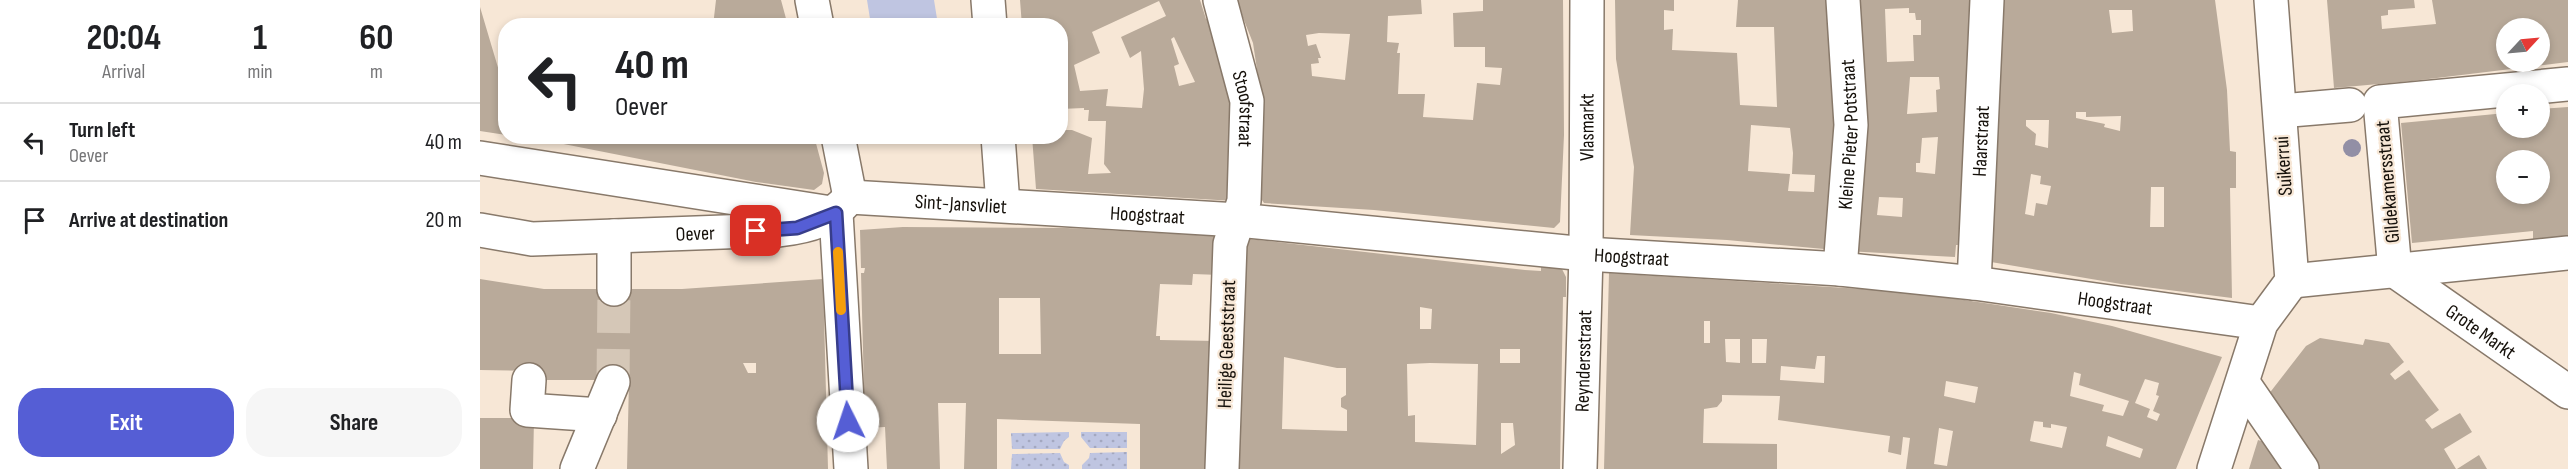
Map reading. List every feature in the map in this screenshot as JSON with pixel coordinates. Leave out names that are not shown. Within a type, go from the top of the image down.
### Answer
[{"type":"street","points":[[812,0],[815,18]]},
{"type":"street","points":[[988,0],[989,18]]},
{"type":"street","name":"Stoofstraat","points":[[1220,0],[1247,101],[1244,201],[1238,220]]},
{"type":"street","name":"Vlasmarkt","points":[[1586,254],[1587,0]]},
{"type":"street","name":"Kleine Pieter Potstraat","points":[[1839,269],[1851,125],[1843,0]]},
{"type":"street","name":"Haarstraat","points":[[1974,283],[1987,0]]},
{"type":"street","name":"Suikerrui","points":[[2271,0],[2292,281]]},
{"type":"street","name":"Gildekamersstraat","points":[[2395,271],[2380,102],[2568,84]]},
{"type":"street","points":[[2280,111],[2350,105]]},
{"type":"street","points":[[839,144],[843,205],[851,469]]},
{"type":"street","name":"Sint-Jansvliet","points":[[843,205],[1003,205],[999,144]]},
{"type":"street","name":"Oever","points":[[480,158],[843,205]]},
{"type":"street","name":"Oever","points":[[480,230],[532,239],[779,230],[797,228],[843,205]]},
{"type":"street","name":"Hoogstraat","points":[[1003,205],[1238,220],[1586,254],[1839,269],[1974,283],[2261,323]]},
{"type":"street","name":"Heilige Geeststraat","points":[[1222,469],[1230,244],[1238,220]]},
{"type":"street","points":[[614,236],[614,289]]},
{"type":"street","points":[[2214,469],[2261,323],[2292,281],[2568,253]]},
{"type":"street","name":"Reyndersstraat","points":[[1580,469],[1586,254]]},
{"type":"street","name":"Grote Markt","points":[[2395,271],[2568,392]]},
{"type":"street","points":[[528,380],[527,410],[600,415]]},
{"type":"street","points":[[577,469],[613,382]]},
{"type":"street","points":[[2242,383],[2302,469]]},
{"type":"shaded area","points":[[867,0],[934,0],[937,18],[870,18]]},
{"type":"shaded area","points":[[1069,432],[1069,437],[1060,449],[1012,449],[1011,433]]},
{"type":"shaded area","points":[[1081,432],[1127,432],[1127,448],[1090,448],[1081,437]]},
{"type":"shaded area","points":[[1127,452],[1127,469],[1082,469],[1090,453]]},
{"type":"shaded area","points":[[1060,453],[1064,462],[1069,465],[1069,469],[1011,469],[1012,454]]},
{"type":"building","points":[[716,0],[781,0],[786,18],[714,18]]},
{"type":"building","points":[[1020,0],[1200,0],[1206,19],[1211,17],[1235,106],[1234,201],[1036,189],[1033,144],[1068,144],[1068,130],[1092,138],[1088,174],[1111,173],[1104,164],[1106,121],[1088,121],[1089,110],[1084,110],[1084,108],[1068,109],[1068,18],[1021,18]],"holes":[[[1159,1],[1166,16],[1121,37],[1130,58],[1141,51],[1144,89],[1142,108],[1106,106],[1108,89],[1080,91],[1074,65],[1100,53],[1092,32]],[[1174,37],[1195,82],[1179,86],[1174,66],[1179,64],[1171,39]]]},
{"type":"building","points":[[1236,0],[1421,0],[1422,14],[1388,16],[1387,42],[1399,43],[1397,53],[1400,53],[1398,94],[1425,94],[1423,117],[1473,120],[1477,83],[1500,85],[1502,68],[1485,67],[1485,47],[1454,47],[1453,13],[1483,11],[1483,0],[1563,0],[1564,135],[1560,222],[1554,228],[1374,210],[1264,203],[1259,196],[1261,96],[1253,43]],"holes":[[[1350,34],[1345,80],[1312,76],[1311,64],[1319,63],[1318,58],[1321,58],[1316,44],[1308,46],[1306,35]]]},
{"type":"building","points":[[1615,0],[1674,0],[1674,11],[1664,10],[1664,30],[1673,29],[1672,50],[1737,53],[1740,105],[1777,107],[1774,27],[1736,27],[1738,0],[1834,0],[1836,24],[1835,250],[1727,240],[1630,235],[1634,167],[1616,59]],"holes":[[[1751,125],[1790,128],[1793,153],[1792,174],[1815,175],[1814,192],[1788,191],[1790,174],[1748,171]]]},
{"type":"building","points":[[1854,0],[1975,0],[1963,245],[1956,245],[1955,257],[1846,251]],"holes":[[[1909,8],[1909,13],[1915,13],[1916,20],[1921,20],[1921,35],[1913,35],[1914,61],[1887,62],[1885,9]],[[1910,77],[1939,77],[1940,89],[1936,90],[1937,112],[1907,114]],[[1938,137],[1935,174],[1916,172],[1916,163],[1920,163],[1922,138]],[[1879,197],[1903,198],[1902,217],[1877,215]]]},
{"type":"building","points":[[1998,0],[2215,0],[2227,90],[2230,151],[2236,152],[2236,188],[2230,188],[2232,298],[2121,284],[1991,262]],"holes":[[[2109,10],[2132,10],[2133,31],[2112,33]],[[2076,112],[2086,112],[2086,117],[2121,116],[2120,131],[2104,127],[2105,124],[2076,118]],[[2026,120],[2049,120],[2048,148],[2035,145],[2036,134],[2026,126]],[[2031,174],[2041,176],[2040,184],[2051,186],[2047,205],[2036,203],[2034,216],[2025,214]],[[2151,187],[2164,187],[2164,227],[2150,227]]]},
{"type":"building","points":[[2327,0],[2414,0],[2415,8],[2388,10],[2388,15],[2381,16],[2382,29],[2436,24],[2432,0],[2568,0],[2568,62],[2550,64],[2550,18],[2496,18],[2496,71],[2334,88]]},
{"type":"building","points":[[480,7],[498,68],[498,134],[480,131]]},
{"type":"building","points":[[2568,107],[2568,237],[2533,240],[2533,231],[2412,243],[2401,123],[2496,114],[2496,138],[2550,138],[2550,108]]},
{"type":"building","points":[[564,144],[816,144],[824,173],[822,184],[814,190],[756,182]]},
{"type":"building","points":[[903,227],[1067,228],[1215,236],[1220,275],[1193,274],[1192,285],[1160,284],[1156,336],[1160,336],[1160,340],[1217,341],[1208,469],[1140,469],[1140,424],[997,419],[997,469],[964,469],[966,403],[938,403],[940,469],[887,469],[885,427],[865,428],[861,273],[864,273],[865,268],[861,268],[860,230]],"holes":[[[999,298],[1040,298],[1041,354],[999,354]]]},
{"type":"building","points":[[1249,239],[1525,270],[1541,271],[1541,267],[1562,269],[1566,277],[1566,297],[1563,297],[1560,469],[1239,469],[1240,247]],"holes":[[[1420,307],[1432,309],[1431,329],[1420,329]],[[1500,349],[1520,349],[1520,363],[1500,363]],[[1284,357],[1346,368],[1346,395],[1341,398],[1341,407],[1347,410],[1347,431],[1282,429]],[[1407,364],[1478,364],[1476,445],[1415,442],[1415,415],[1408,416]],[[1501,423],[1513,423],[1515,445],[1501,454]]]},
{"type":"building","points":[[1609,273],[1911,292],[2051,313],[2112,326],[2222,357],[2176,469],[1906,469],[1910,438],[1903,437],[1901,455],[1888,452],[1890,436],[1778,420],[1780,396],[1722,395],[1722,401],[1717,407],[1704,409],[1703,443],[1777,444],[1777,469],[1604,469]],"holes":[[[1704,321],[1710,321],[1710,343],[1704,343]],[[1725,339],[1740,339],[1740,363],[1726,362]],[[1752,339],[1767,339],[1766,363],[1752,363]],[[1817,356],[1825,356],[1824,383],[1780,380],[1781,366],[1815,369]],[[2074,372],[2081,374],[2079,385],[2129,401],[2123,416],[2102,411],[2104,405],[2070,396]],[[2145,379],[2159,383],[2156,395],[2159,396],[2153,411],[2160,414],[2157,421],[2147,417],[2150,409],[2135,403]],[[1946,381],[1978,387],[1975,403],[1944,396]],[[2034,421],[2043,422],[2043,427],[2051,428],[2051,424],[2067,427],[2062,448],[2030,441]],[[1939,428],[1953,431],[1947,466],[1934,464]],[[2108,436],[2143,449],[2140,458],[2106,446]]]},
{"type":"building","points":[[480,279],[544,289],[682,289],[823,279],[828,469],[627,469],[629,380],[543,380],[543,371],[480,370]],"holes":[[[743,363],[756,363],[756,373],[748,373]]]},
{"type":"building","points":[[2320,338],[2363,345],[2365,339],[2389,343],[2404,362],[2390,374],[2395,380],[2409,370],[2439,410],[2425,420],[2432,429],[2460,413],[2472,432],[2444,449],[2456,469],[2320,469],[2268,395],[2306,346]]},
{"type":"building","points":[[480,418],[534,418],[533,469],[480,469]]},
{"type":"building","points":[[2258,440],[2267,443],[2282,469],[2249,469]]},
{"type":"building","points":[[2479,455],[2487,469],[2457,469]]},
{"type":"tunnel","points":[[613,382],[614,289]]},
{"type":"slow traffic","points":[[838,252],[841,310]]},
{"type":"route","points":[[756,231],[797,228],[836,213],[848,421]]}]
